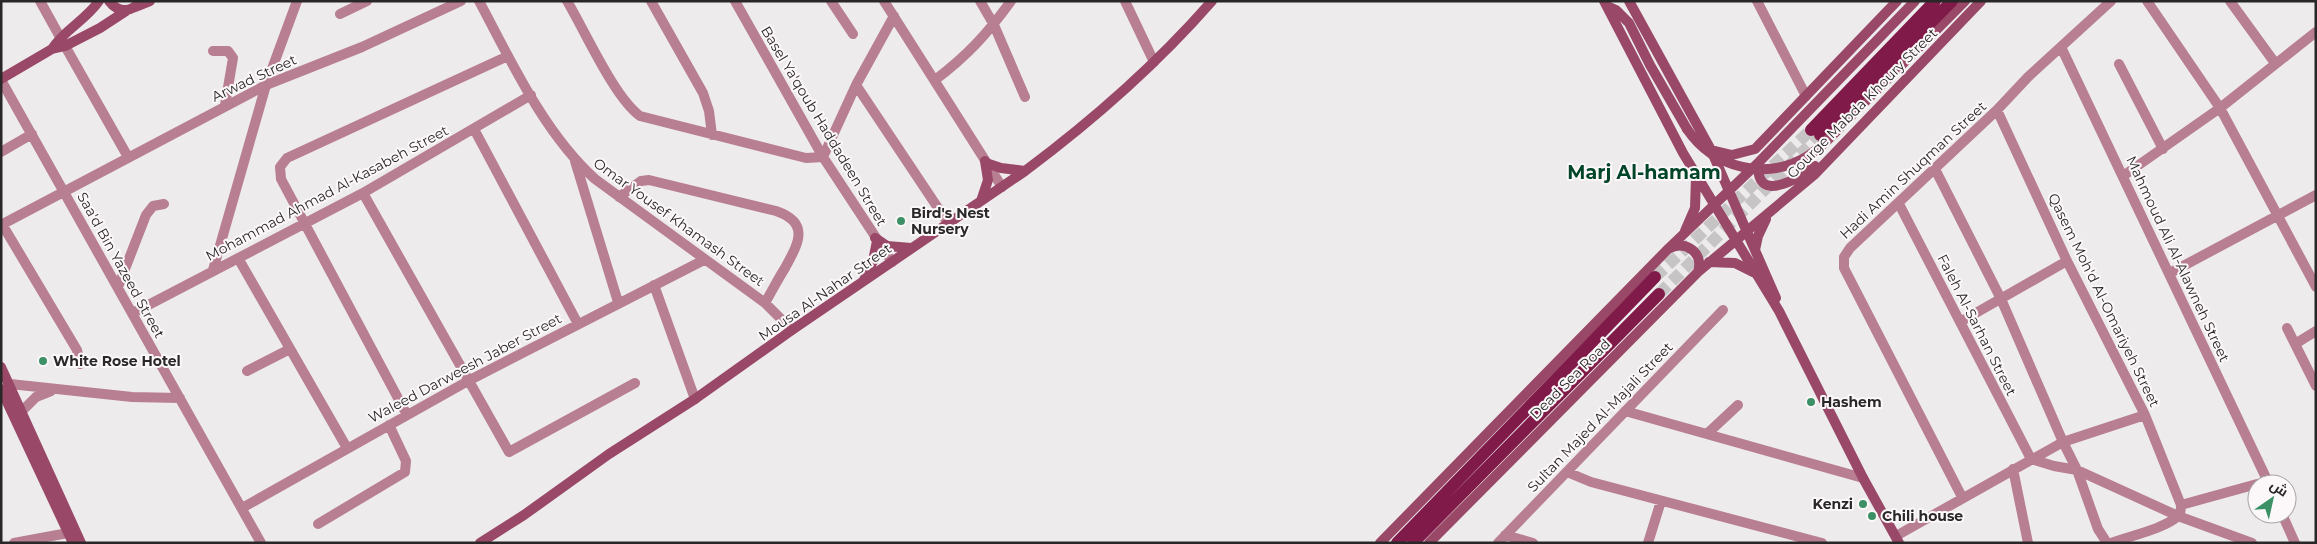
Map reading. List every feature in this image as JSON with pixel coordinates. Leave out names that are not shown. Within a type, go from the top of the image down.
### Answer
[{"type":"main road","points":[[1935,1],[1816,133],[1952,1]]},
{"type":"main road","points":[[1396,543],[1655,277]]},
{"type":"main road","name":"Dead Sea Road","points":[[1413,543],[1659,294]]},
{"type":"street","points":[[40,1],[128,157]]},
{"type":"street","points":[[1,80],[63,41],[88,16],[99,1]]},
{"type":"street","points":[[110,2],[117,9],[150,1]]},
{"type":"street","points":[[213,270],[230,205],[266,86],[298,1]]},
{"type":"street","points":[[340,14],[367,1]]},
{"type":"street","name":"Arwad Street","points":[[2,224],[226,105],[266,86],[362,47],[461,1]]},
{"type":"street","name":"Omar Yousef Khamash Street","points":[[480,1],[508,56],[559,139],[575,160],[595,179],[619,197],[704,260],[765,302],[792,330]]},
{"type":"street","points":[[567,1],[612,80],[632,110],[640,116],[799,158],[823,157],[856,84],[894,16]]},
{"type":"street","points":[[651,1],[703,93],[710,111],[712,135]]},
{"type":"street","name":"Basel Ya'qoub Haddadeen Street","points":[[735,1],[823,157],[892,262]]},
{"type":"street","points":[[832,1],[854,34]]},
{"type":"street","points":[[884,1],[1002,187]]},
{"type":"street","points":[[980,1],[994,25],[1025,97]]},
{"type":"street","points":[[935,80],[963,58],[994,25],[1012,1]]},
{"type":"street","points":[[1124,1],[1154,62]]},
{"type":"street","name":"Mousa Al-Nahar Street","points":[[480,543],[524,515],[609,454],[695,400],[792,330],[1025,172],[1060,145],[1154,62],[1212,1]]},
{"type":"street","points":[[1630,1],[1711,150],[1774,292],[1779,311]]},
{"type":"street","points":[[1757,1],[1806,96]]},
{"type":"street","points":[[1711,150],[1732,155],[1755,149],[1897,1]]},
{"type":"street","points":[[1380,543],[1669,248],[1760,162],[1915,1]]},
{"type":"street","points":[[1606,4],[1616,10],[1629,23],[1650,65],[1687,129],[1700,145],[1718,158],[1744,168],[1769,169],[1791,165],[1809,155],[1845,122],[1965,1]]},
{"type":"street","name":"Gourge Mabda Khoury Street","points":[[1736,239],[1814,175],[1981,1]]},
{"type":"street","name":"Hadi Amin Shuqman Street","points":[[1962,497],[1844,268],[1843,262],[1846,252],[1998,110],[2028,77],[2111,1]]},
{"type":"street","points":[[2147,1],[2220,108],[2316,287]]},
{"type":"street","points":[[2230,1],[2275,63]]},
{"type":"street","points":[[1606,4],[1695,174],[1779,311],[1863,478],[1897,539],[1962,497],[2062,442],[2145,415]]},
{"type":"street","points":[[63,41],[100,28],[134,6]]},
{"type":"street","points":[[2123,176],[2220,108],[2316,32]]},
{"type":"street","name":"Mahmoud Ali Al-Alawneh Street","points":[[2061,47],[2170,273],[2259,474]]},
{"type":"street","points":[[213,51],[228,52],[233,58],[226,105]]},
{"type":"street","points":[[406,415],[281,179],[280,167],[287,158],[508,56]]},
{"type":"street","points":[[2119,64],[2163,149]]},
{"type":"street","name":"Saa'd Bin Yazeed Street","points":[[1,80],[261,543]]},
{"type":"street","points":[[856,84],[948,223]]},
{"type":"street","name":"Mohammad Ahmad Al-Kasabeh Street","points":[[133,313],[363,193],[532,95]]},
{"type":"street","name":"Qasem Moh'd Al-Omariyeh Street","points":[[1998,110],[2067,261],[2145,415],[2181,505]]},
{"type":"street","points":[[1760,162],[1759,172],[1763,182],[1774,186],[1786,184],[1820,162],[1868,120]]},
{"type":"street","points":[[474,130],[578,324]]},
{"type":"street","points":[[1,152],[32,134]]},
{"type":"street","points":[[575,160],[618,302]]},
{"type":"street","points":[[986,162],[1001,168],[1025,172]]},
{"type":"street","points":[[981,201],[988,180],[986,162]]},
{"type":"street","points":[[1935,168],[2001,299],[2062,442],[2077,470],[2098,529],[2109,543],[2158,526],[2178,516],[2181,513],[2181,505],[2247,488]]},
{"type":"street","points":[[1680,238],[1695,208],[1697,185],[1695,174]]},
{"type":"street","points":[[619,197],[641,181],[649,180],[776,211],[789,216],[797,225],[798,242],[765,302]]},
{"type":"street","points":[[363,193],[509,452],[635,383]]},
{"type":"street","points":[[2170,273],[2316,196]]},
{"type":"street","points":[[118,287],[146,215],[153,206],[164,204]]},
{"type":"street","name":"Faleh Al-Sarhan Street","points":[[1899,204],[2031,459]]},
{"type":"street","points":[[1755,251],[1760,229],[1770,212]]},
{"type":"street","points":[[2,224],[77,350],[80,364]]},
{"type":"street","name":"Dead Sea Road","points":[[1429,543],[1698,272],[1736,239]]},
{"type":"street","points":[[864,281],[873,261],[876,240],[887,246],[912,248]]},
{"type":"street","points":[[1669,248],[1678,245],[1691,248],[1699,259],[1698,272]]},
{"type":"street","points":[[238,258],[347,448]]},
{"type":"street","name":"Waleed Darweesh Jaber Street","points":[[242,508],[468,381],[618,302],[704,260]]},
{"type":"street","points":[[1960,322],[2067,261]]},
{"type":"street","points":[[1709,262],[1735,263],[1750,269],[1757,275]]},
{"type":"street","points":[[654,285],[695,400]]},
{"type":"street","name":"Sultan Majed Al-Majali Street","points":[[1502,539],[1723,310]]},
{"type":"street","points":[[2287,328],[2316,386]]},
{"type":"street","points":[[2295,344],[2316,330]]},
{"type":"street","points":[[247,371],[290,349]]},
{"type":"street","points":[[1,367],[6,387],[72,543]]},
{"type":"street","points":[[6,387],[57,389],[132,398],[180,398]]},
{"type":"street","points":[[6,387],[22,411],[81,543]]},
{"type":"street","points":[[22,411],[36,396],[57,389]]},
{"type":"street","points":[[1708,433],[1738,405]]},
{"type":"street","points":[[1625,410],[1863,478]]},
{"type":"street","points":[[318,524],[405,472],[406,462],[389,425]]},
{"type":"street","points":[[2031,459],[2077,470],[2178,516],[2252,543]]},
{"type":"street","points":[[2013,469],[2028,543]]},
{"type":"street","points":[[1567,472],[1591,482],[1822,543]]},
{"type":"street","points":[[1648,543],[1661,501]]},
{"type":"street","points":[[2286,524],[2295,543]]},
{"type":"street","points":[[14,543],[68,533]]},
{"type":"street","points":[[1502,539],[1533,543]]},
{"type":"tunnel","points":[[1655,277],[1811,130]]},
{"type":"tunnel","points":[[1659,294],[1820,135]]},
{"type":"place","name":"Bird's Nest Nursery","points":[[901,221]]},
{"type":"place","name":"White Rose Hotel","points":[[43,361]]},
{"type":"place","name":"Hashem","points":[[1811,402]]},
{"type":"place","name":"Kenzi","points":[[1863,504]]},
{"type":"place","name":"Chili house","points":[[1872,516]]},
{"type":"district","name":"Marj Al-hamam","points":[[1644,172]]}]
